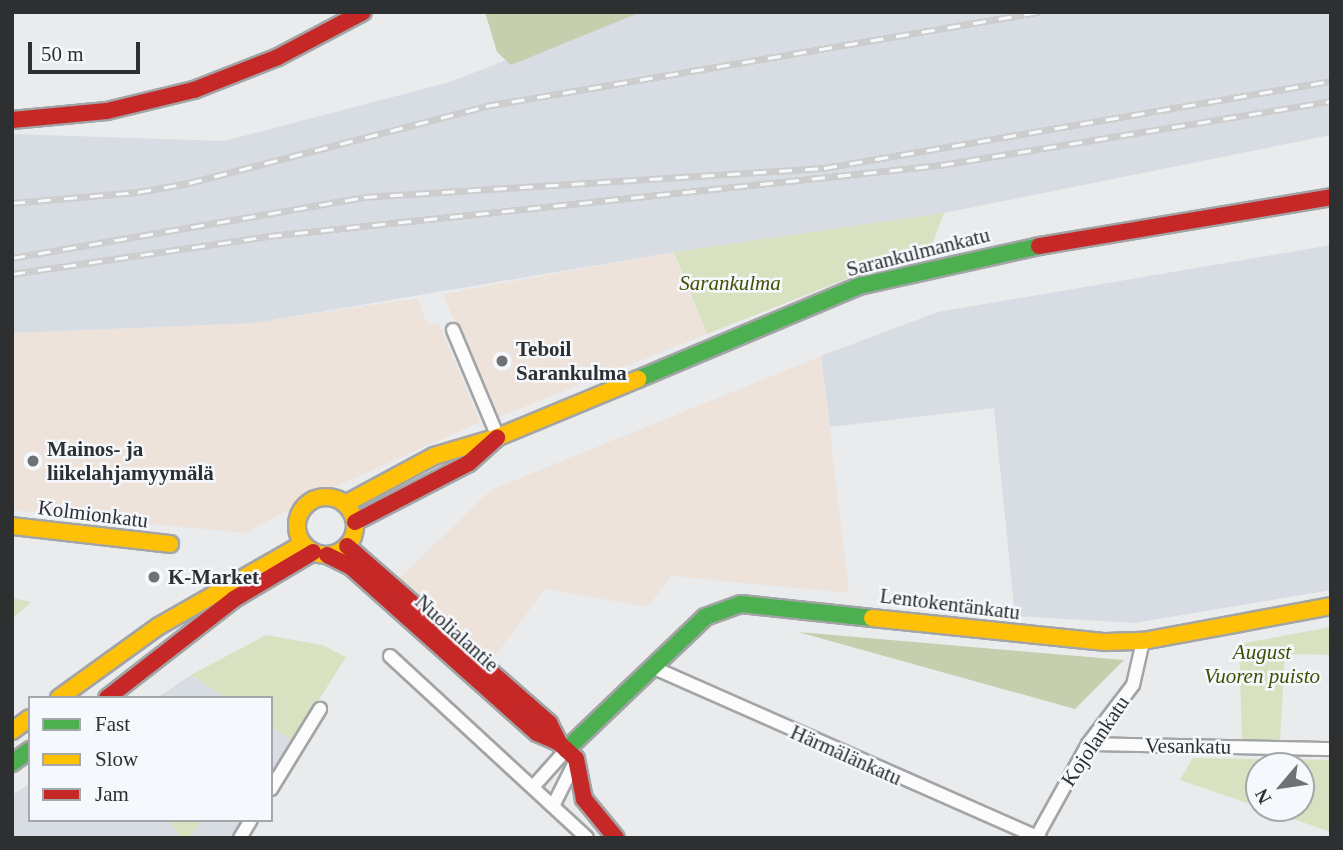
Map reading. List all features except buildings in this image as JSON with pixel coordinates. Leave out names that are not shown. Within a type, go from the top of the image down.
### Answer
[{"type":"main road","points":[[12,120],[107,111],[194,90],[278,57],[363,12]]},
{"type":"main road","name":"Sarankulmankatu","points":[[345,504],[434,456],[498,437],[827,298],[907,272],[1331,197]]},
{"type":"main road","name":"Sarankulmankatu","points":[[355,522],[469,463],[498,437]]},
{"type":"main road","points":[[62,696],[159,626],[248,578],[314,550],[347,546],[355,522],[345,504],[326,496],[306,504],[297,522],[314,550]]},
{"type":"main road","name":"Kolmionkatu","points":[[12,526],[170,544]]},
{"type":"main road","name":"Nuolialantie","points":[[347,546],[549,723],[567,751],[584,799],[616,838]]},
{"type":"main road","points":[[110,696],[234,600],[314,550]]},
{"type":"main road","name":"Nuolialantie","points":[[314,550],[350,566],[537,733],[567,751]]},
{"type":"main road","name":"Lentokentänkatu","points":[[567,751],[603,713],[713,611],[757,603],[1072,639],[1143,641],[1331,606]]},
{"type":"main road","points":[[12,731],[28,719]]},
{"type":"main road","points":[[12,763],[28,751]]},
{"type":"street","points":[[453,330],[498,437]]},
{"type":"street","name":"Kojolankatu","points":[[1037,837],[1088,744],[1133,685],[1143,641]]},
{"type":"street","points":[[390,656],[587,838]]},
{"type":"street","name":"Härmälänkatu","points":[[654,668],[1037,837]]},
{"type":"street","points":[[273,786],[320,709]]},
{"type":"street","name":"Vesankatu","points":[[1088,744],[1331,749]]},
{"type":"street","points":[[533,788],[567,751]]},
{"type":"street","points":[[553,806],[567,751]]},
{"type":"street","points":[[240,838],[250,822]]},
{"type":"shaded area","points":[[628,12],[1331,12],[1331,135],[944,213],[674,252],[255,323],[12,333],[12,134],[224,141],[450,82]]},
{"type":"shaded area","points":[[1331,245],[1331,590],[1134,623],[1015,616],[994,408],[830,427],[821,356],[938,312]]},
{"type":"shaded area","points":[[674,252],[707,334],[496,418],[443,294]]},
{"type":"shaded area","points":[[417,298],[427,323],[439,324],[480,422],[317,495],[245,533],[12,510],[12,333],[255,323]]},
{"type":"shaded area","points":[[821,356],[849,593],[671,576],[648,607],[545,589],[493,659],[399,579],[491,490]]},
{"type":"shaded area","points":[[191,675],[223,696],[160,696]]},
{"type":"shaded area","points":[[273,728],[293,741],[273,772]]},
{"type":"shaded area","points":[[28,784],[28,822],[242,822],[232,838],[12,838],[12,795]]},
{"type":"green space","points":[[485,12],[641,12],[511,65],[497,52]]},
{"type":"green space","name":"Sarankulma","points":[[944,213],[932,245],[707,334],[674,252]]},
{"type":"green space","points":[[12,598],[31,602],[12,619]]},
{"type":"green space","name":"August Vuoren puisto","points":[[1331,627],[1331,655],[1285,654],[1280,741],[1242,740],[1239,644]]},
{"type":"green space","points":[[798,632],[1124,660],[1075,709]]},
{"type":"green space","points":[[266,635],[322,645],[346,657],[293,741],[273,728],[273,696],[223,696],[191,675]]},
{"type":"green space","points":[[1193,758],[1245,759],[1245,802],[1180,780]]},
{"type":"green space","points":[[1315,760],[1331,760],[1331,832],[1302,822],[1315,822]]},
{"type":"green space","points":[[170,822],[200,822],[190,838],[181,838]]},
{"type":"railway","points":[[12,203],[138,192],[189,183],[486,106],[1039,12]]},
{"type":"railway","points":[[12,258],[364,197],[824,168],[1331,81]]},
{"type":"railway","points":[[12,274],[269,236],[941,165],[1331,101]]},
{"type":"traffic: fast","points":[[638,379],[859,286],[1039,246]]},
{"type":"traffic: fast","points":[[566,750],[705,617],[741,604],[872,618]]},
{"type":"traffic: fast","points":[[12,763],[28,751]]},
{"type":"traffic: slow","points":[[345,504],[434,456],[498,437],[638,379]]},
{"type":"traffic: slow","points":[[326,497],[347,505],[355,526],[347,547],[326,555],[305,547],[297,526],[305,505],[326,497]]},
{"type":"traffic: slow","points":[[12,526],[170,544]]},
{"type":"traffic: slow","points":[[62,696],[159,626],[303,544]]},
{"type":"traffic: slow","points":[[872,618],[1106,642],[1143,641],[1331,606]]},
{"type":"traffic: slow","points":[[12,731],[28,719]]},
{"type":"traffic: jam","points":[[12,120],[107,111],[194,90],[278,57],[363,12]]},
{"type":"traffic: jam","points":[[1039,246],[1331,197]]},
{"type":"traffic: jam","points":[[355,522],[469,463],[497,438]]},
{"type":"traffic: jam","points":[[347,546],[549,723],[559,743]]},
{"type":"traffic: jam","points":[[110,696],[234,599],[313,552]]},
{"type":"traffic: jam","points":[[327,555],[350,566],[537,733],[559,743],[576,759],[584,799],[616,838]]},
{"type":"place","name":"Teboil Sarankulma","points":[[502,361]]},
{"type":"place","name":"Mainos- ja liikelahjamyymälä","points":[[33,461]]},
{"type":"place","name":"K-Market","points":[[154,577]]}]
